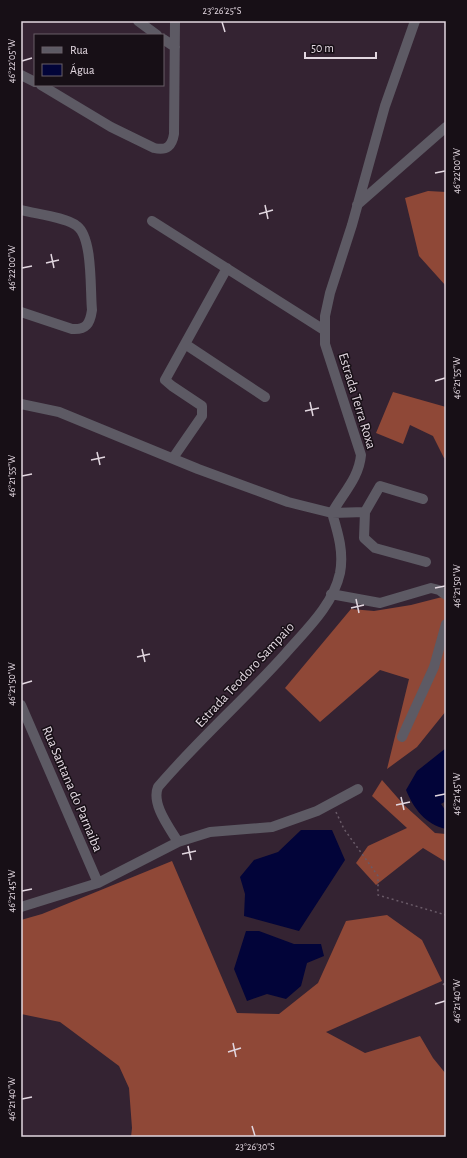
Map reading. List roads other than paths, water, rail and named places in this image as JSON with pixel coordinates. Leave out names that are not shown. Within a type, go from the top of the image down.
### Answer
[{"type":"street","points":[[138,21],[156,34]]},
{"type":"street","points":[[43,86],[111,127],[154,148],[162,150],[168,148],[172,142],[174,134],[175,21]]},
{"type":"street","name":"Estrada Terra Roxa","points":[[332,513],[341,497],[355,479],[360,465],[361,455],[325,344],[324,330],[330,293],[385,106],[415,21]]},
{"type":"street","points":[[164,40],[175,47]]},
{"type":"street","points":[[21,76],[34,82]]},
{"type":"street","points":[[357,205],[446,127]]},
{"type":"street","points":[[21,210],[67,221],[77,226],[84,234],[87,246],[92,310],[91,320],[87,326],[81,330],[72,329],[21,312]]},
{"type":"street","points":[[152,221],[324,330]]},
{"type":"street","points":[[173,458],[202,416],[202,406],[165,380],[227,268]]},
{"type":"street","points":[[185,344],[265,397]]},
{"type":"street","points":[[21,404],[42,407],[59,412],[288,502],[332,513],[365,512]]},
{"type":"street","points":[[423,499],[380,486],[365,512],[364,538],[375,548],[426,562]]},
{"type":"street","name":"Estrada Teodoro Sampaio","points":[[178,842],[158,804],[155,794],[158,787],[263,679],[319,616],[331,594],[339,574],[341,560],[341,545],[332,513]]},
{"type":"street","points":[[331,594],[380,603],[431,588],[439,590],[446,596]]},
{"type":"street","points":[[402,737],[434,667],[446,624]]},
{"type":"street","name":"Rua Santana do Parnaiba","points":[[21,705],[25,726],[98,883]]},
{"type":"street","points":[[21,907],[98,883],[178,842],[210,832],[272,827],[299,818],[358,789]]},
{"type":"water","points":[[446,748],[446,801],[441,804],[446,811],[446,829],[439,827],[421,815],[406,790],[417,771]]},
{"type":"water","points":[[301,830],[332,830],[345,860],[299,931],[244,916],[245,894],[240,877],[254,860],[278,852]]},
{"type":"water","points":[[246,931],[259,931],[294,944],[321,944],[324,956],[307,963],[301,986],[286,999],[267,994],[247,1001],[234,969]]}]
